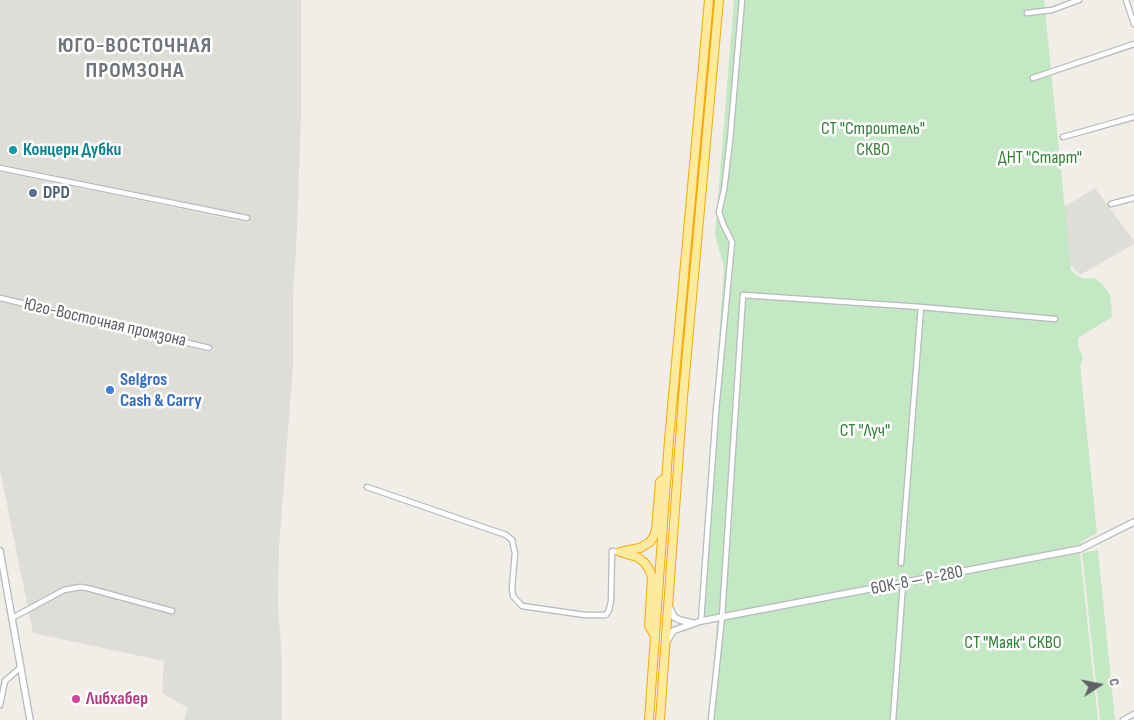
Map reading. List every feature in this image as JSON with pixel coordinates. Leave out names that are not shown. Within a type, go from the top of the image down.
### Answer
[{"type":"highway","points":[[649,720],[666,480],[709,0]]},
{"type":"highway","points":[[660,720],[690,311],[719,0]]},
{"type":"highway","points":[[620,552],[640,548],[650,542],[656,529],[660,482],[666,480],[676,485]]},
{"type":"highway","points":[[620,552],[637,557],[649,569],[652,577],[649,626],[655,636]]},
{"type":"street","points":[[701,621],[716,411],[732,242],[719,212],[724,190],[730,140],[742,0]]},
{"type":"street","points":[[1026,13],[1052,10],[1079,0]]},
{"type":"street","points":[[1126,0],[1134,24]]},
{"type":"street","points":[[1033,78],[1134,44]]},
{"type":"street","points":[[1063,137],[1134,117]]},
{"type":"street","points":[[0,168],[247,218]]},
{"type":"street","points":[[1111,204],[1134,198]]},
{"type":"street","points":[[711,720],[722,617],[743,295],[921,307],[1055,319]]},
{"type":"street","name":"Юго-Восточная промзона","points":[[0,298],[209,348]]},
{"type":"street","points":[[901,564],[921,307]]},
{"type":"street","points":[[367,487],[506,535],[512,540],[515,553],[513,596],[522,606],[528,608],[585,615],[606,615],[611,601],[612,551],[620,552]]},
{"type":"street","name":"60К-8 — Р-280","points":[[664,647],[673,632],[701,621],[1080,549],[1134,522]]},
{"type":"street","points":[[0,551],[30,720]]},
{"type":"street","points":[[893,720],[903,584]]},
{"type":"street","points":[[12,618],[64,590],[80,587],[172,611]]},
{"type":"street","points":[[668,601],[674,617],[694,623]]},
{"type":"street","points":[[0,705],[6,681],[21,666]]},
{"type":"street","points":[[1123,720],[1134,714]]},
{"type":"shaded area","points":[[0,0],[301,0],[301,115],[293,295],[293,366],[279,548],[278,604],[282,660],[282,720],[184,720],[188,708],[162,693],[164,661],[33,633],[0,470],[0,301],[212,353],[213,347],[0,296],[0,172],[250,223],[249,215],[0,164]]},
{"type":"shaded area","points":[[1095,188],[1134,241],[1134,244],[1080,275],[1065,259],[1055,212]]},
{"type":"green space","points":[[734,0],[1044,0],[1071,270],[1077,276],[1085,279],[1094,278],[1102,284],[1110,294],[1112,317],[1078,338],[1079,350],[1083,360],[1080,365],[1097,533],[1081,542],[1081,545],[699,619],[724,268],[715,235]]},
{"type":"green space","points":[[1098,550],[1115,720],[1100,720],[1082,553]]},
{"type":"green space","name":"СТ \"Маяк\" СКВО","points":[[1080,553],[1098,720],[710,720],[717,621]]},
{"type":"place","name":"Концерн Дубки","points":[[13,150]]},
{"type":"place","name":"DPD","points":[[33,193]]},
{"type":"place","name":"Selgros Cash & Carry","points":[[110,390]]},
{"type":"place","name":"Либхабер","points":[[76,699]]},
{"type":"district","name":"ЮГО-ВОСТОЧНАЯ ПРОМЗОНА","points":[[135,58]]},
{"type":"park label","name":"СТ \"Строитель\" СКВО","points":[[873,139]]},
{"type":"park label","name":"ДНТ \"Старт\"","points":[[1040,158]]},
{"type":"park label","name":"СТ \"Луч\"","points":[[865,431]]}]
